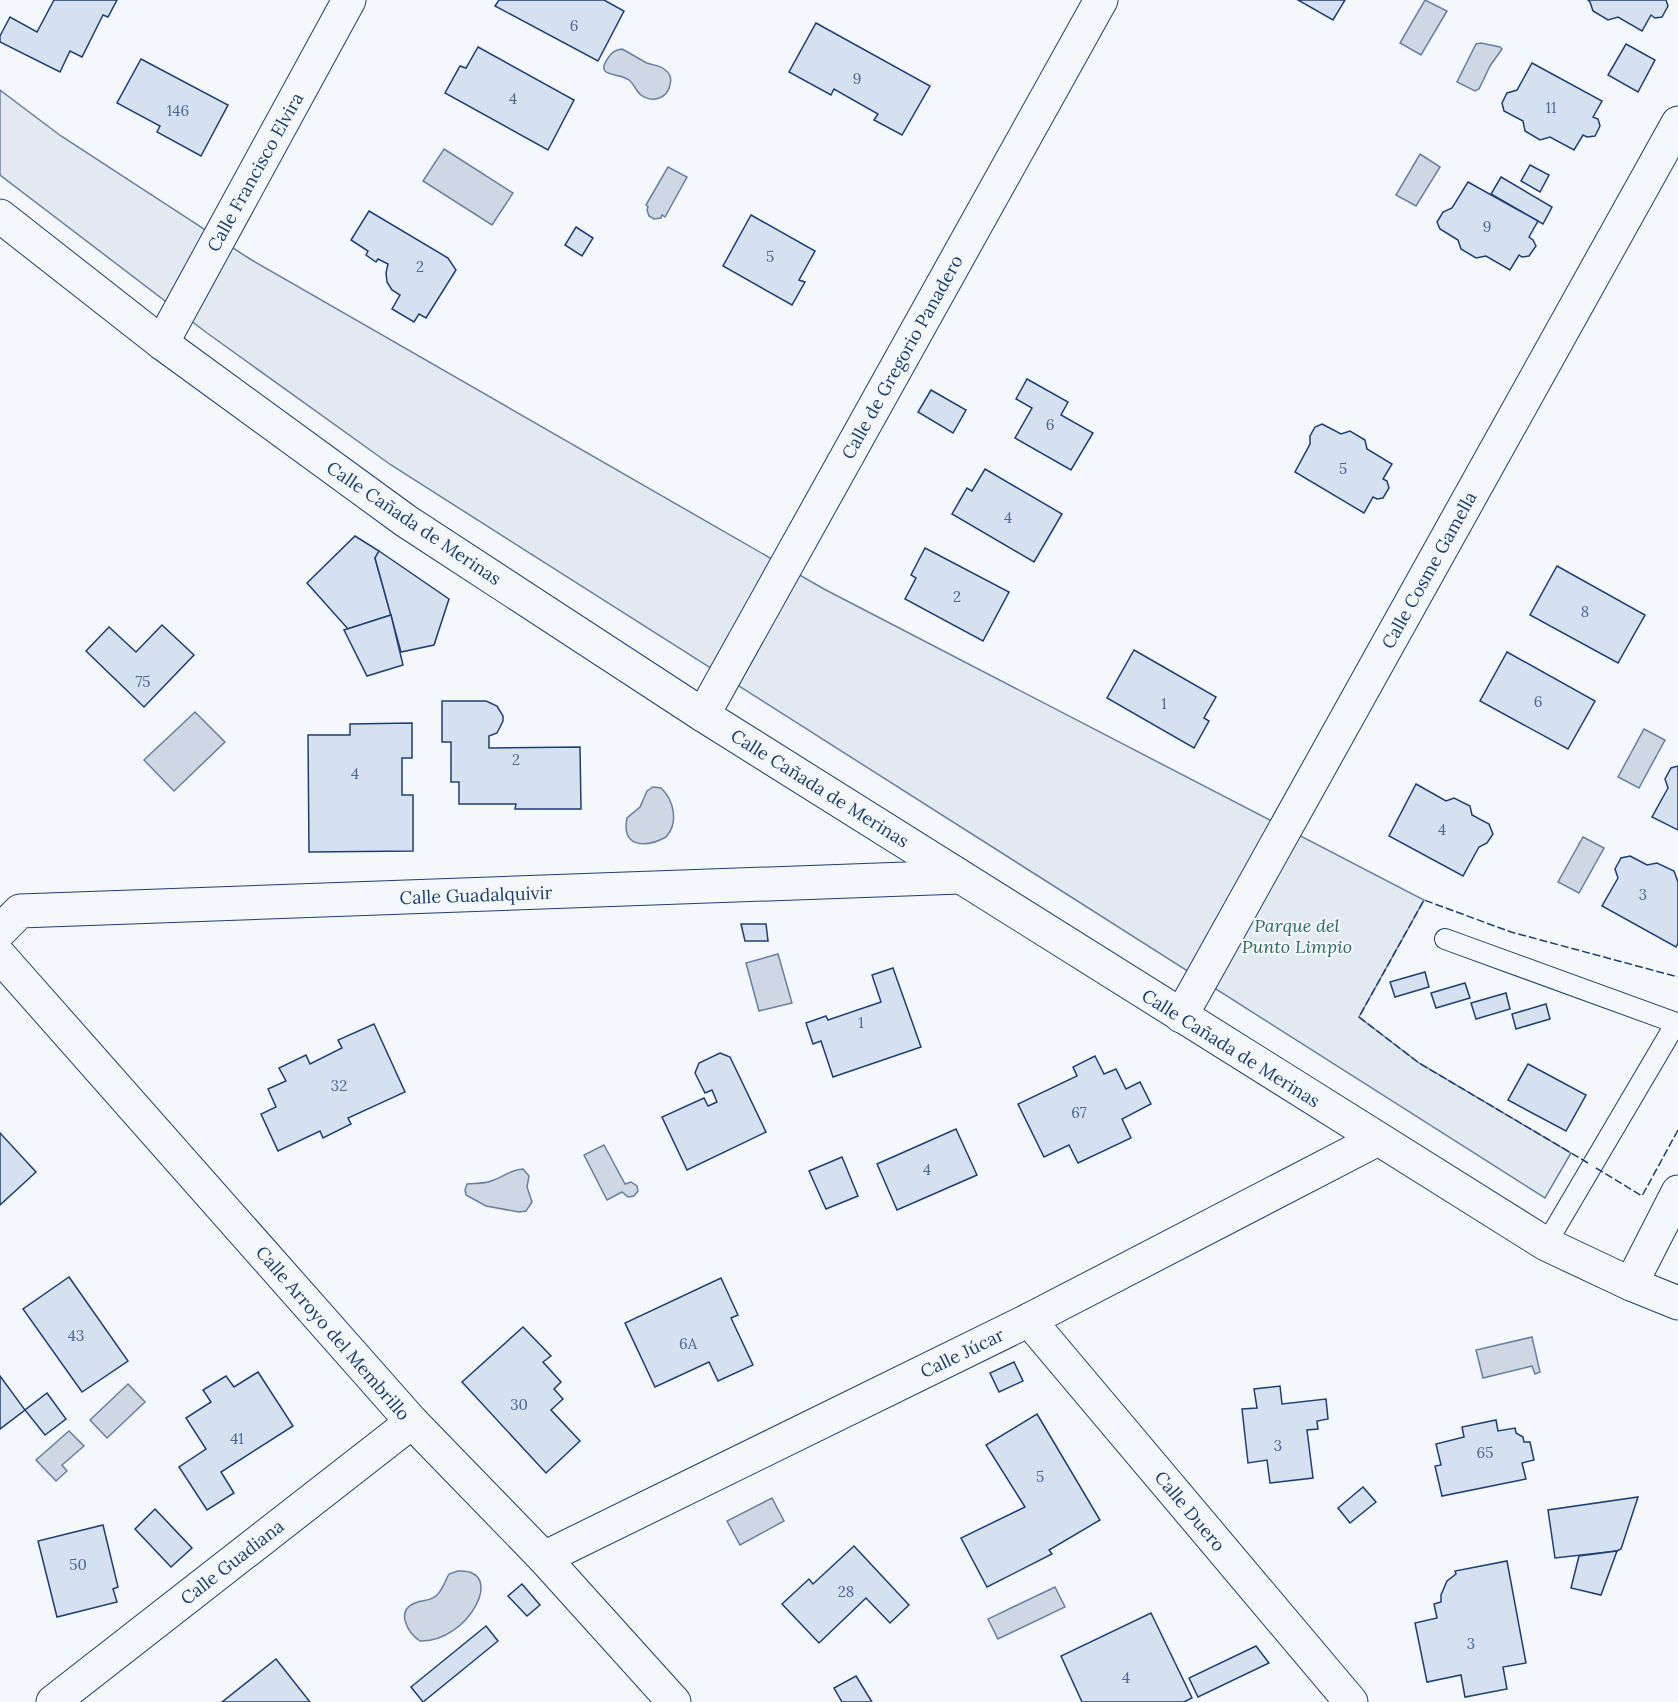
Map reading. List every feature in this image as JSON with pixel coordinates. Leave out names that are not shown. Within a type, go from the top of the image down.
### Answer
[{"type":"street","name":"Calle Francisco Elvira","points":[[162,343],[349,0]]},
{"type":"street","name":"Calle de Gregorio Panadero","points":[[703,715],[1101,0]]},
{"type":"street","name":"Calle Cosme Gamella","points":[[1181,1016],[1678,123]]},
{"type":"street","name":"Calle Cañada de Merinas","points":[[0,216],[162,343],[406,521],[703,715],[1376,1140],[1546,1244],[1631,1284],[1678,1303]]},
{"type":"street","name":"Calle Guadalquivir","points":[[0,931],[20,911],[960,877]]},
{"type":"street","name":"Calle Arroyo del Membrillo","points":[[0,956],[412,1422],[544,1558],[674,1702]]},
{"type":"street","name":"Calle Júcar","points":[[544,1558],[1029,1320],[1376,1140]]},
{"type":"street","points":[[1631,1284],[1678,1192]]},
{"type":"street","name":"Calle Duero","points":[[1029,1320],[1352,1702]]},
{"type":"street","name":"Calle Guadiana","points":[[53,1702],[412,1422]]},
{"type":"lane","points":[[1445,939],[1676,1023],[1546,1244]]},
{"type":"green space","name":"Parque del Punto Limpio","points":[[0,90],[61,136],[250,259],[824,589],[1424,900],[1359,1017],[1419,1063],[1571,1153],[1545,1198],[391,465],[207,333],[0,175]]},
{"type":"shaded area","points":[[1425,0],[1447,11],[1421,55],[1400,43]]},
{"type":"shaded area","points":[[1481,43],[1502,49],[1490,66],[1479,89],[1475,91],[1457,82],[1476,44]]},
{"type":"shaded area","points":[[622,49],[647,63],[660,67],[669,74],[671,81],[666,94],[650,99],[639,93],[629,80],[606,72],[604,64],[609,56]]},
{"type":"shaded area","points":[[444,149],[513,193],[492,225],[423,181]]},
{"type":"shaded area","points":[[1420,154],[1440,167],[1416,206],[1396,195]]},
{"type":"shaded area","points":[[668,167],[687,177],[665,217],[662,215],[661,218],[654,219],[649,216],[646,205]]},
{"type":"shaded area","points":[[195,712],[225,742],[174,791],[144,760]]},
{"type":"shaded area","points":[[1644,729],[1665,740],[1639,788],[1618,777]]},
{"type":"shaded area","points":[[653,787],[661,788],[669,799],[672,805],[673,825],[666,837],[658,841],[637,843],[628,835],[627,818],[640,807],[647,791]]},
{"type":"shaded area","points":[[1583,837],[1604,848],[1579,893],[1558,882]]},
{"type":"shaded area","points":[[778,954],[792,1003],[759,1011],[746,963]]},
{"type":"shaded area","points":[[604,1145],[625,1184],[631,1182],[637,1186],[638,1191],[634,1196],[628,1197],[622,1192],[607,1200],[584,1155]]},
{"type":"shaded area","points":[[523,1169],[529,1176],[527,1187],[532,1202],[526,1211],[519,1212],[486,1206],[466,1195],[467,1184],[488,1182]]},
{"type":"shaded area","points":[[1532,1337],[1540,1372],[1535,1374],[1532,1366],[1483,1378],[1476,1350]]},
{"type":"shaded area","points":[[128,1384],[145,1402],[107,1438],[90,1420]]},
{"type":"shaded area","points":[[69,1431],[84,1446],[62,1465],[67,1471],[56,1481],[36,1460]]},
{"type":"shaded area","points":[[772,1498],[784,1521],[740,1545],[727,1521]]},
{"type":"shaded area","points":[[458,1571],[473,1573],[480,1581],[481,1592],[476,1606],[453,1630],[437,1638],[420,1641],[408,1628],[406,1611],[415,1603],[434,1597],[441,1590],[449,1574]]},
{"type":"shaded area","points":[[1055,1587],[1065,1607],[998,1639],[988,1619]]},
{"type":"building","points":[[54,0],[117,0],[108,17],[103,15],[82,57],[70,51],[60,72],[0,42],[0,36],[10,17],[37,32]]},
{"type":"building","points":[[499,0],[604,0],[624,11],[598,61],[495,6]]},
{"type":"building","points":[[1298,0],[1345,0],[1333,20]]},
{"type":"building","points":[[1588,0],[1666,0],[1668,6],[1662,17],[1655,18],[1651,15],[1642,31],[1618,17],[1608,20],[1593,11]]},
{"type":"building","points":[[816,23],[930,86],[902,135],[874,120],[878,114],[834,89],[831,95],[789,72]]},
{"type":"building","points":[[1626,44],[1655,60],[1638,92],[1608,75]]},
{"type":"building","points":[[478,47],[574,100],[548,150],[445,93],[460,66],[466,68]]},
{"type":"building","points":[[141,59],[228,105],[201,156],[157,132],[160,126],[117,103]]},
{"type":"building","points":[[1532,63],[1602,101],[1593,117],[1598,119],[1600,126],[1595,136],[1583,135],[1574,150],[1550,137],[1540,140],[1525,131],[1523,121],[1504,111],[1502,103],[1507,93],[1517,90]]},
{"type":"building","points":[[1530,165],[1549,175],[1540,192],[1521,181]]},
{"type":"building","points":[[1501,177],[1552,207],[1543,224],[1491,194]]},
{"type":"building","points":[[1468,182],[1538,221],[1529,237],[1536,246],[1529,256],[1519,255],[1510,270],[1486,256],[1476,258],[1461,249],[1458,240],[1440,229],[1437,222],[1443,212],[1452,208]]},
{"type":"building","points":[[369,211],[448,258],[456,270],[426,318],[419,314],[414,322],[392,309],[400,295],[392,290],[387,282],[388,264],[378,259],[376,262],[366,255],[368,251],[351,240]]},
{"type":"building","points":[[751,215],[815,251],[799,280],[805,282],[792,305],[723,266]]},
{"type":"building","points":[[576,227],[593,238],[582,256],[565,245]]},
{"type":"building","points":[[1027,379],[1068,402],[1061,415],[1093,433],[1071,470],[1015,438],[1032,408],[1016,399]]},
{"type":"building","points":[[931,390],[966,410],[953,433],[918,412]]},
{"type":"building","points":[[1322,424],[1341,434],[1350,431],[1365,440],[1367,449],[1392,464],[1383,479],[1387,481],[1389,488],[1383,498],[1373,497],[1364,513],[1295,472],[1310,444],[1310,436],[1315,427]]},
{"type":"building","points":[[985,469],[1062,514],[1034,562],[952,514],[967,488],[972,491]]},
{"type":"building","points":[[355,536],[379,551],[375,558],[391,615],[348,629],[307,583]]},
{"type":"building","points":[[925,548],[1009,592],[983,641],[905,599],[916,578],[911,575]]},
{"type":"building","points":[[379,551],[449,599],[434,645],[401,652],[375,558]]},
{"type":"building","points":[[1557,566],[1645,615],[1618,663],[1530,615]]},
{"type":"building","points":[[391,615],[403,665],[367,676],[344,630]]},
{"type":"building","points":[[162,625],[194,655],[144,707],[86,651],[109,627],[136,652]]},
{"type":"building","points":[[1134,650],[1216,697],[1204,718],[1209,721],[1194,748],[1107,698]]},
{"type":"building","points":[[1507,652],[1595,701],[1568,749],[1480,701]]},
{"type":"building","points":[[442,701],[486,701],[497,706],[503,716],[503,721],[497,733],[489,736],[489,748],[580,747],[581,809],[515,809],[516,804],[459,804],[459,782],[451,782],[451,742],[442,742]]},
{"type":"building","points":[[412,723],[412,758],[402,758],[402,795],[413,795],[413,851],[309,852],[308,735],[350,735],[350,724]]},
{"type":"building","points":[[1678,766],[1678,830],[1652,817],[1668,788],[1665,779],[1671,768]]},
{"type":"building","points":[[1416,784],[1446,801],[1454,798],[1470,806],[1472,815],[1489,824],[1493,834],[1487,843],[1479,847],[1463,876],[1389,836]]},
{"type":"building","points":[[1630,856],[1647,865],[1657,863],[1674,871],[1678,882],[1678,943],[1676,947],[1602,906],[1618,878],[1615,869],[1621,858]]},
{"type":"building","points":[[741,924],[766,924],[768,941],[745,941]]},
{"type":"building","points":[[893,968],[921,1047],[833,1077],[821,1041],[813,1044],[806,1023],[826,1016],[828,1020],[881,1002],[872,975]]},
{"type":"building","points":[[1425,972],[1429,987],[1395,997],[1390,982]]},
{"type":"building","points":[[1465,983],[1470,998],[1436,1008],[1431,993]]},
{"type":"building","points":[[1506,993],[1510,1009],[1476,1019],[1471,1003]]},
{"type":"building","points":[[1546,1004],[1550,1019],[1516,1029],[1512,1014]]},
{"type":"building","points":[[374,1024],[405,1092],[348,1118],[351,1124],[323,1138],[320,1131],[278,1151],[261,1114],[276,1107],[268,1089],[286,1081],[279,1068],[306,1055],[310,1064],[342,1048],[338,1040]]},
{"type":"building","points":[[720,1053],[730,1057],[766,1132],[687,1170],[662,1117],[704,1098],[708,1106],[717,1102],[712,1090],[705,1093],[695,1073],[699,1063]]},
{"type":"building","points":[[1095,1056],[1104,1074],[1116,1069],[1126,1089],[1140,1082],[1151,1104],[1122,1119],[1131,1138],[1078,1163],[1069,1145],[1044,1157],[1018,1104],[1077,1076],[1073,1067]]},
{"type":"building","points":[[1528,1064],[1586,1095],[1566,1131],[1508,1100]]},
{"type":"building","points":[[956,1129],[977,1175],[897,1210],[877,1164]]},
{"type":"building","points":[[0,1133],[36,1172],[0,1205]]},
{"type":"building","points":[[842,1157],[858,1196],[826,1209],[809,1171]]},
{"type":"building","points":[[69,1277],[128,1361],[82,1392],[23,1309]]},
{"type":"building","points":[[721,1278],[738,1315],[731,1318],[753,1365],[718,1381],[709,1362],[655,1387],[625,1323]]},
{"type":"building","points":[[523,1327],[551,1356],[543,1362],[561,1382],[554,1389],[563,1399],[551,1410],[580,1441],[546,1473],[462,1382]]},
{"type":"building","points":[[1014,1362],[1023,1381],[999,1392],[990,1373]]},
{"type":"building","points":[[258,1372],[293,1426],[221,1472],[234,1493],[207,1510],[179,1467],[206,1449],[186,1418],[211,1402],[203,1390],[226,1376],[234,1387]]},
{"type":"building","points":[[0,1376],[25,1410],[0,1429]]},
{"type":"building","points":[[1280,1386],[1282,1404],[1326,1399],[1328,1419],[1317,1421],[1318,1429],[1307,1430],[1313,1478],[1270,1483],[1267,1460],[1248,1463],[1242,1409],[1257,1408],[1254,1389]]},
{"type":"building","points":[[47,1393],[66,1419],[45,1435],[25,1410]]},
{"type":"building","points":[[1037,1414],[1100,1520],[1049,1550],[1052,1554],[987,1587],[961,1538],[1025,1507],[986,1445]]},
{"type":"building","points":[[1496,1420],[1498,1431],[1515,1428],[1516,1433],[1523,1437],[1524,1442],[1530,1442],[1534,1460],[1522,1463],[1526,1479],[1442,1496],[1435,1466],[1441,1465],[1436,1444],[1464,1437],[1462,1427]]},
{"type":"building","points":[[1363,1487],[1376,1502],[1350,1523],[1338,1508]]},
{"type":"building","points":[[1638,1497],[1621,1549],[1555,1558],[1548,1510]]},
{"type":"building","points":[[155,1509],[192,1548],[171,1567],[135,1529]]},
{"type":"building","points":[[103,1525],[118,1587],[113,1589],[117,1602],[57,1617],[38,1541]]},
{"type":"building","points":[[854,1546],[909,1605],[890,1623],[866,1598],[819,1643],[782,1604],[809,1579],[813,1584]]},
{"type":"building","points":[[1617,1551],[1601,1595],[1571,1588],[1579,1556]]},
{"type":"building","points":[[1507,1561],[1526,1663],[1503,1667],[1507,1689],[1465,1697],[1461,1675],[1427,1682],[1415,1623],[1437,1618],[1434,1604],[1441,1602],[1441,1595],[1447,1581],[1456,1574],[1455,1571]]},
{"type":"building","points":[[522,1584],[540,1605],[527,1616],[508,1596]]},
{"type":"building","points":[[1151,1613],[1192,1698],[1184,1702],[1082,1702],[1061,1656]]},
{"type":"building","points":[[486,1626],[498,1641],[423,1702],[411,1687]]},
{"type":"building","points":[[1256,1646],[1269,1663],[1198,1697],[1189,1678]]},
{"type":"building","points":[[276,1659],[310,1702],[222,1702]]},
{"type":"building","points":[[856,1676],[872,1702],[842,1702],[834,1688]]},
{"type":"fence","points":[[1588,1163],[1419,1063],[1359,1017],[1424,900],[1511,932],[1678,977]]},
{"type":"fence","points":[[1596,1168],[1642,1196],[1678,1130]]}]
